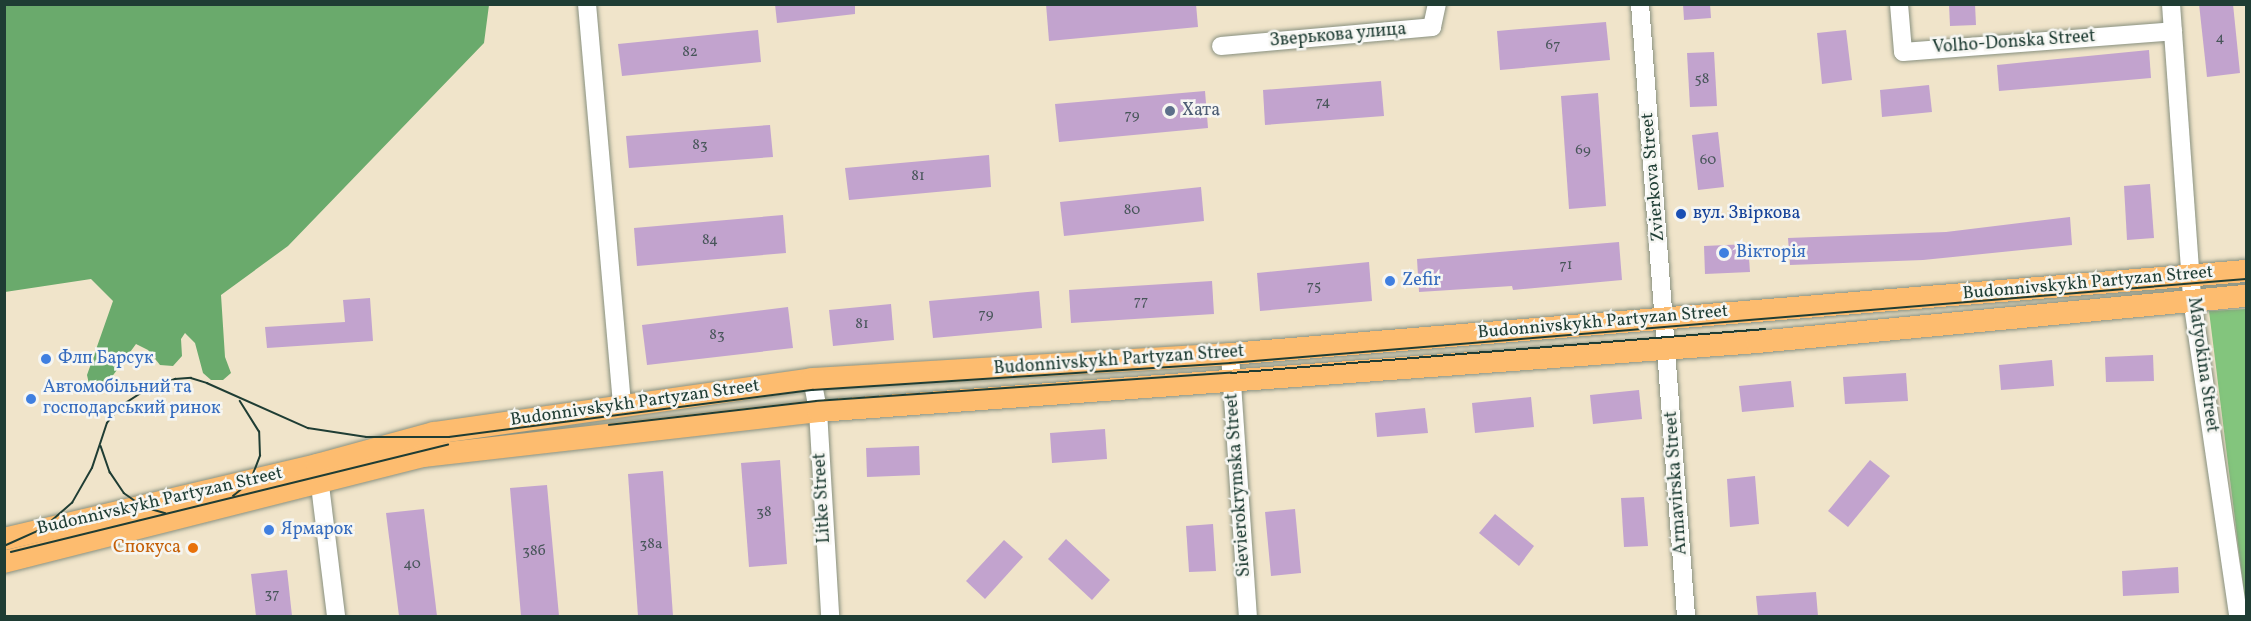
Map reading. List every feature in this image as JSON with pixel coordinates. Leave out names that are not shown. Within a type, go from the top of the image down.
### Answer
[{"type":"main road","name":"Budonnivskykh Partyzan Street","points":[[4,562],[319,475],[434,433],[812,380],[1230,354],[2247,271]]},
{"type":"main road","name":"Budonnivskykh Partyzan Street","points":[[4,539],[423,456],[818,411],[1668,349],[2192,299],[2247,296]]},
{"type":"street","points":[[587,4],[622,406]]},
{"type":"street","name":"Зверькова улица","points":[[1221,46],[1432,27],[1437,4]]},
{"type":"street","name":"Zvierkova Street","points":[[1640,4],[1668,349]]},
{"type":"street","name":"Volho-Donska Street","points":[[1899,4],[1904,52],[2173,31]]},
{"type":"street","name":"Matyokina Street","points":[[2171,4],[2192,299],[2238,616]]},
{"type":"street","name":"Armavirska Street","points":[[1668,349],[1686,616]]},
{"type":"street","name":"Sievierokrymska Street","points":[[1230,354],[1248,616]]},
{"type":"street","name":"Litke Street","points":[[812,380],[818,411],[830,616]]},
{"type":"street","points":[[319,475],[336,616]]},
{"type":"green space","points":[[4,5],[489,5],[484,43],[288,246],[221,295],[225,357],[231,373],[223,380],[211,380],[203,373],[195,343],[185,333],[181,339],[182,356],[173,366],[160,365],[148,350],[136,344],[111,378],[98,389],[89,384],[87,375],[113,301],[91,279],[5,292]]},
{"type":"green space","points":[[2246,309],[2246,608],[2209,311]]},
{"type":"building","points":[[775,4],[855,4],[855,14],[777,23]]},
{"type":"building","points":[[1046,4],[1196,4],[1198,27],[1049,41]]},
{"type":"building","points":[[1683,4],[1710,4],[1711,18],[1684,20]]},
{"type":"building","points":[[1949,4],[1975,4],[1976,25],[1950,26]]},
{"type":"building","points":[[2199,4],[2233,4],[2240,73],[2207,77]]},
{"type":"building","points":[[1606,22],[1610,60],[1500,70],[1497,31]]},
{"type":"building","points":[[758,30],[761,62],[622,76],[618,44]]},
{"type":"building","points":[[1846,30],[1852,80],[1822,84],[1817,33]]},
{"type":"building","points":[[2149,50],[2151,78],[1999,91],[1997,65]]},
{"type":"building","points":[[1714,52],[1717,106],[1690,107],[1687,53]]},
{"type":"building","points":[[1381,81],[1384,116],[1265,125],[1263,90]]},
{"type":"building","points":[[1929,85],[1932,112],[1882,117],[1880,90]]},
{"type":"building","points":[[1205,91],[1208,128],[1059,142],[1055,104]]},
{"type":"building","points":[[1598,93],[1606,206],[1569,209],[1561,96]]},
{"type":"building","points":[[770,125],[773,157],[629,168],[626,136]]},
{"type":"building","points":[[1718,132],[1724,187],[1698,190],[1692,135]]},
{"type":"building","points":[[989,155],[991,187],[849,200],[845,168]]},
{"type":"building","points":[[2150,184],[2154,238],[2127,240],[2124,186]]},
{"type":"building","points":[[1201,187],[1204,221],[1064,236],[1060,202]]},
{"type":"building","points":[[783,215],[786,253],[637,266],[634,228]]},
{"type":"building","points":[[2070,217],[2072,245],[1923,260],[1790,265],[1788,238],[1946,232]]},
{"type":"building","points":[[1619,242],[1622,280],[1513,290],[1512,286],[1419,292],[1417,259]]},
{"type":"building","points":[[1748,244],[1750,272],[1705,274],[1704,246]]},
{"type":"building","points":[[1369,262],[1372,301],[1260,311],[1257,273]]},
{"type":"building","points":[[1212,281],[1214,314],[1071,323],[1069,290]]},
{"type":"building","points":[[1039,291],[1042,328],[933,338],[929,301]]},
{"type":"building","points":[[370,298],[373,341],[267,348],[265,327],[345,322],[343,300]]},
{"type":"building","points":[[891,304],[894,340],[833,346],[829,310]]},
{"type":"building","points":[[788,307],[793,348],[647,365],[642,325]]},
{"type":"building","points":[[2153,355],[2154,381],[2106,382],[2105,357]]},
{"type":"building","points":[[2052,360],[2054,386],[2001,390],[1999,365]]},
{"type":"building","points":[[1906,373],[1908,401],[1845,404],[1843,377]]},
{"type":"building","points":[[1791,381],[1794,407],[1742,412],[1739,386]]},
{"type":"building","points":[[1639,390],[1642,419],[1593,424],[1590,395]]},
{"type":"building","points":[[1531,397],[1534,427],[1475,433],[1472,403]]},
{"type":"building","points":[[1425,408],[1428,433],[1377,437],[1375,413]]},
{"type":"building","points":[[1105,429],[1107,459],[1052,463],[1050,433]]},
{"type":"building","points":[[919,446],[920,475],[867,477],[866,448]]},
{"type":"building","points":[[780,460],[787,564],[749,567],[741,463]]},
{"type":"building","points":[[1870,460],[1890,476],[1848,527],[1828,511]]},
{"type":"building","points":[[663,471],[673,616],[638,616],[628,474]]},
{"type":"building","points":[[1755,476],[1759,524],[1730,527],[1727,479]]},
{"type":"building","points":[[547,485],[559,616],[521,616],[510,488]]},
{"type":"building","points":[[1644,497],[1648,546],[1624,547],[1621,498]]},
{"type":"building","points":[[424,509],[437,616],[399,616],[386,513]]},
{"type":"building","points":[[1295,509],[1301,573],[1271,576],[1265,512]]},
{"type":"building","points":[[1495,514],[1534,546],[1519,566],[1479,533]]},
{"type":"building","points":[[1213,524],[1216,571],[1189,572],[1186,526]]},
{"type":"building","points":[[1066,539],[1110,580],[1092,600],[1048,559]]},
{"type":"building","points":[[1004,540],[1023,557],[985,599],[966,581]]},
{"type":"building","points":[[2178,567],[2179,593],[2123,596],[2122,571]]},
{"type":"building","points":[[287,570],[292,616],[256,616],[251,574]]},
{"type":"building","points":[[1816,592],[1818,616],[1758,616],[1756,596]]},
{"type":"tram line","points":[[4,546],[42,529],[72,503],[92,468],[107,423],[121,406],[149,388],[175,379],[191,378],[207,383],[308,428],[366,437],[449,437],[813,390],[1230,363],[2246,279]]},
{"type":"tram line","points":[[609,425],[816,401],[1231,373],[1765,329]]},
{"type":"tram line","points":[[233,496],[250,482],[260,456],[259,432],[240,401]]},
{"type":"tram line","points":[[11,552],[448,445]]},
{"type":"tram line","points":[[101,446],[110,472],[124,493],[144,507],[165,513]]},
{"type":"place","name":"Хата","points":[[1170,111]]},
{"type":"place","name":"вул. Звіркова","points":[[1681,214]]},
{"type":"place","name":"Вікторія","points":[[1724,253]]},
{"type":"place","name":"Zefir","points":[[1390,281]]},
{"type":"place","name":"Флп Барсук","points":[[46,359]]},
{"type":"place","name":"Автомобільний та господарський ринок","points":[[31,399]]},
{"type":"place","name":"Ярмарок","points":[[269,530]]},
{"type":"place","name":"Спокуса","points":[[193,548]]}]
